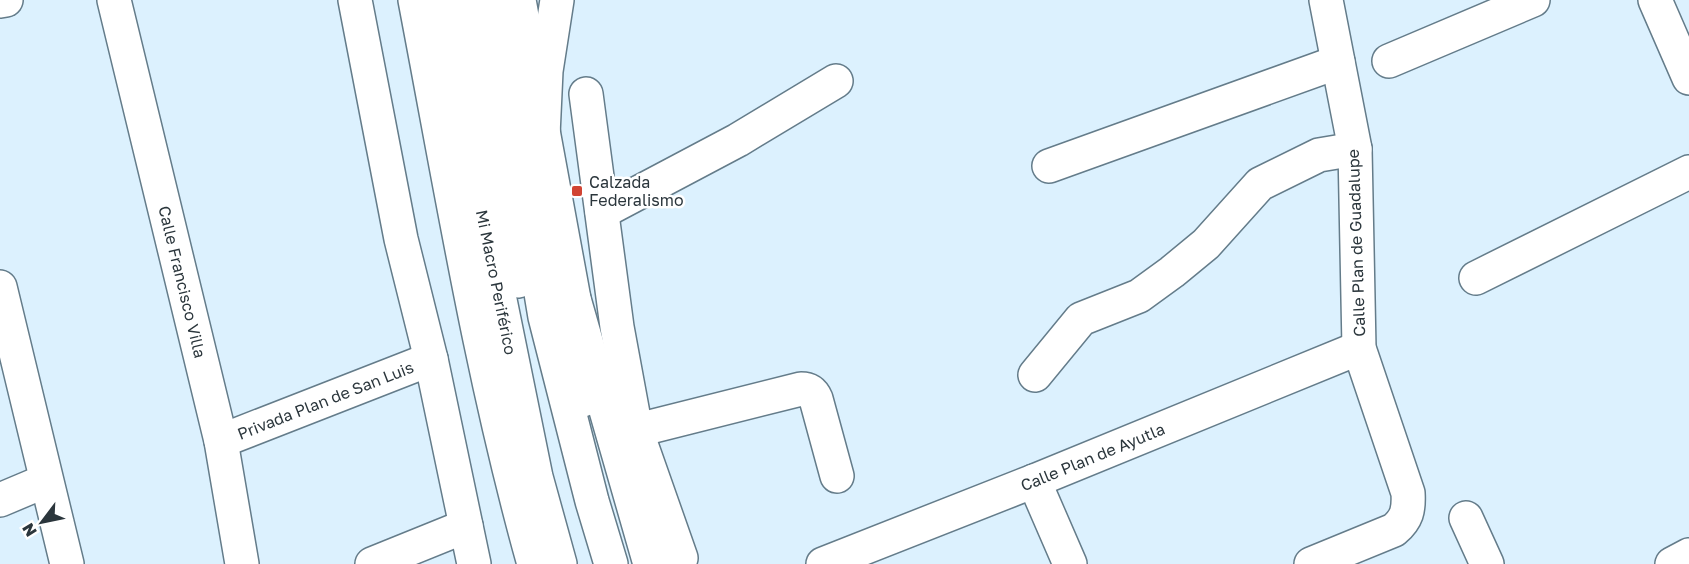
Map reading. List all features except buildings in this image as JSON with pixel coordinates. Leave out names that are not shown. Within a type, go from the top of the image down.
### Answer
[{"type":"main road","points":[[0,1],[6,0]]},
{"type":"main road","name":"Calle Francisco Villa","points":[[114,0],[220,441],[242,564]]},
{"type":"main road","points":[[346,0],[365,51]]},
{"type":"main road","points":[[355,0],[401,239],[431,359],[474,564]]},
{"type":"main road","points":[[415,0],[472,299],[518,507],[534,564]]},
{"type":"main road","name":"Mi Macro Periférico","points":[[439,0],[536,477],[560,564]]},
{"type":"main road","name":"Mi Macro Periférico","points":[[469,0],[552,472],[579,564]]},
{"type":"main road","points":[[492,0],[545,317],[592,501],[611,564]]},
{"type":"main road","points":[[519,0],[573,299],[592,501]]},
{"type":"main road","points":[[543,135],[546,71],[557,0]]},
{"type":"main road","name":"Calle Plan de Guadalupe","points":[[1311,564],[1394,530],[1403,523],[1409,505],[1408,493],[1359,348],[1355,149],[1326,0]]},
{"type":"main road","points":[[1389,61],[1533,0]]},
{"type":"main road","points":[[1658,1],[1689,78]]},
{"type":"main road","points":[[1049,166],[1338,62]]},
{"type":"main road","points":[[602,212],[738,140],[836,81]]},
{"type":"main road","points":[[586,94],[617,327],[624,433],[650,564]]},
{"type":"main road","points":[[1035,375],[1081,319],[1138,296],[1172,272],[1206,244],[1260,184],[1319,155],[1355,149]]},
{"type":"main road","points":[[1476,278],[1689,172]]},
{"type":"main road","points":[[573,299],[624,433],[681,558],[679,564]]},
{"type":"main road","points":[[2,306],[67,564]]},
{"type":"main road","name":"Calle Plan de Ayutla","points":[[823,564],[1034,481],[1359,348]]},
{"type":"main road","name":"Privada Plan de San Luis","points":[[220,441],[431,359]]},
{"type":"main road","points":[[624,433],[801,388],[806,389],[816,399],[837,476]]},
{"type":"main road","points":[[0,500],[45,481]]},
{"type":"main road","points":[[1034,481],[1070,564]]},
{"type":"main road","points":[[1466,518],[1487,564]]},
{"type":"main road","points":[[372,564],[466,526]]},
{"type":"main road","points":[[1671,564],[1689,555]]},
{"type":"place","name":"Calzada Federalismo","points":[[577,191]]}]
